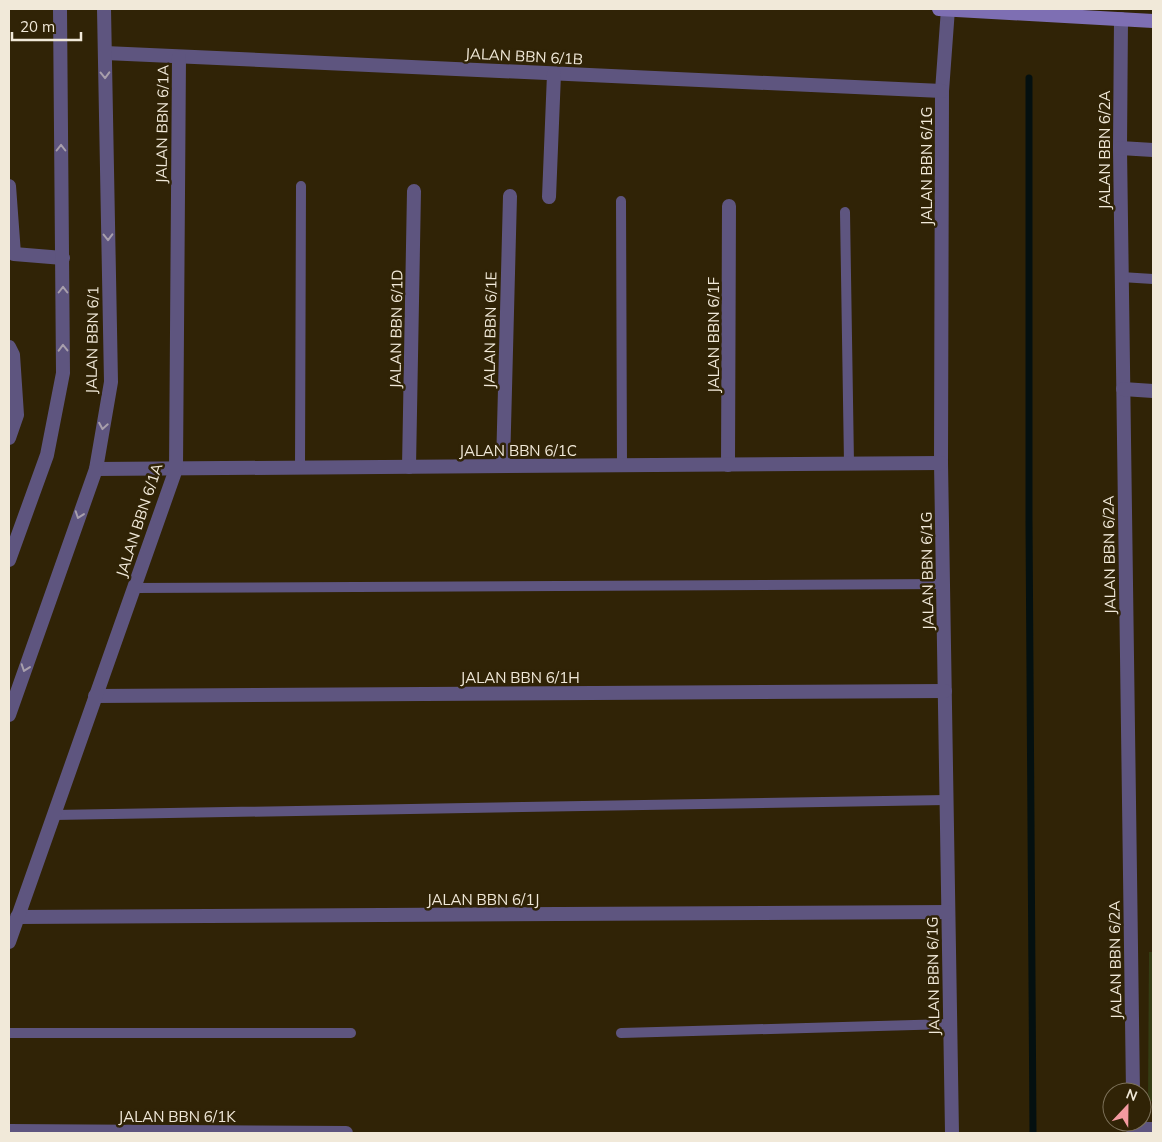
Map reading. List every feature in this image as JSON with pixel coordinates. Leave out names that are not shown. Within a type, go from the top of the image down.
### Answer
[{"type":"main road","points":[[939,9],[1153,20]]},
{"type":"street","name":"JALAN BBN 6/1","points":[[9,560],[47,455],[64,373],[60,9]]},
{"type":"street","name":"JALAN BBN 6/1","points":[[9,715],[96,469],[111,382],[104,9]]},
{"type":"street","name":"JALAN BBN 6/1G","points":[[948,9],[942,91],[941,463],[952,1133]]},
{"type":"street","name":"JALAN BBN 6/2A","points":[[1121,18],[1121,277],[1133,1082]]},
{"type":"street","name":"JALAN BBN 6/1B","points":[[105,53],[942,91]]},
{"type":"street","name":"JALAN BBN 6/1A","points":[[9,942],[176,468],[179,57]]},
{"type":"street","points":[[549,197],[554,74]]},
{"type":"street","points":[[1120,148],[1153,150]]},
{"type":"street","points":[[9,186],[11,253],[63,258]]},
{"type":"street","name":"JALAN BBN 6/1D","points":[[409,467],[414,191]]},
{"type":"street","name":"JALAN BBN 6/1E","points":[[503,466],[510,196]]},
{"type":"street","name":"JALAN BBN 6/1F","points":[[728,465],[729,206]]},
{"type":"street","points":[[9,347],[13,355],[17,415],[10,431]]},
{"type":"street","points":[[1123,389],[1153,391]]},
{"type":"street","name":"JALAN BBN 6/1C","points":[[96,469],[941,463]]},
{"type":"street","name":"JALAN BBN 6/1H","points":[[95,696],[945,691]]},
{"type":"street","name":"JALAN BBN 6/1J","points":[[18,917],[948,912]]},
{"type":"street","name":"JALAN BBN 6/1K","points":[[9,1132],[346,1133]]},
{"type":"lane","points":[[300,468],[301,186]]},
{"type":"lane","points":[[622,201],[622,465]]},
{"type":"lane","points":[[845,212],[848,463]]},
{"type":"lane","points":[[1121,277],[1153,279]]},
{"type":"lane","points":[[134,588],[943,584]]},
{"type":"lane","points":[[54,815],[946,800]]},
{"type":"lane","points":[[621,1033],[950,1024]]},
{"type":"lane","points":[[9,1033],[351,1033]]},
{"type":"green space","points":[[1149,952],[1153,952],[1153,1101],[1152,1082],[1148,1082]]},
{"type":"waterway","points":[[1029,78],[1029,520],[1033,1133]]}]
